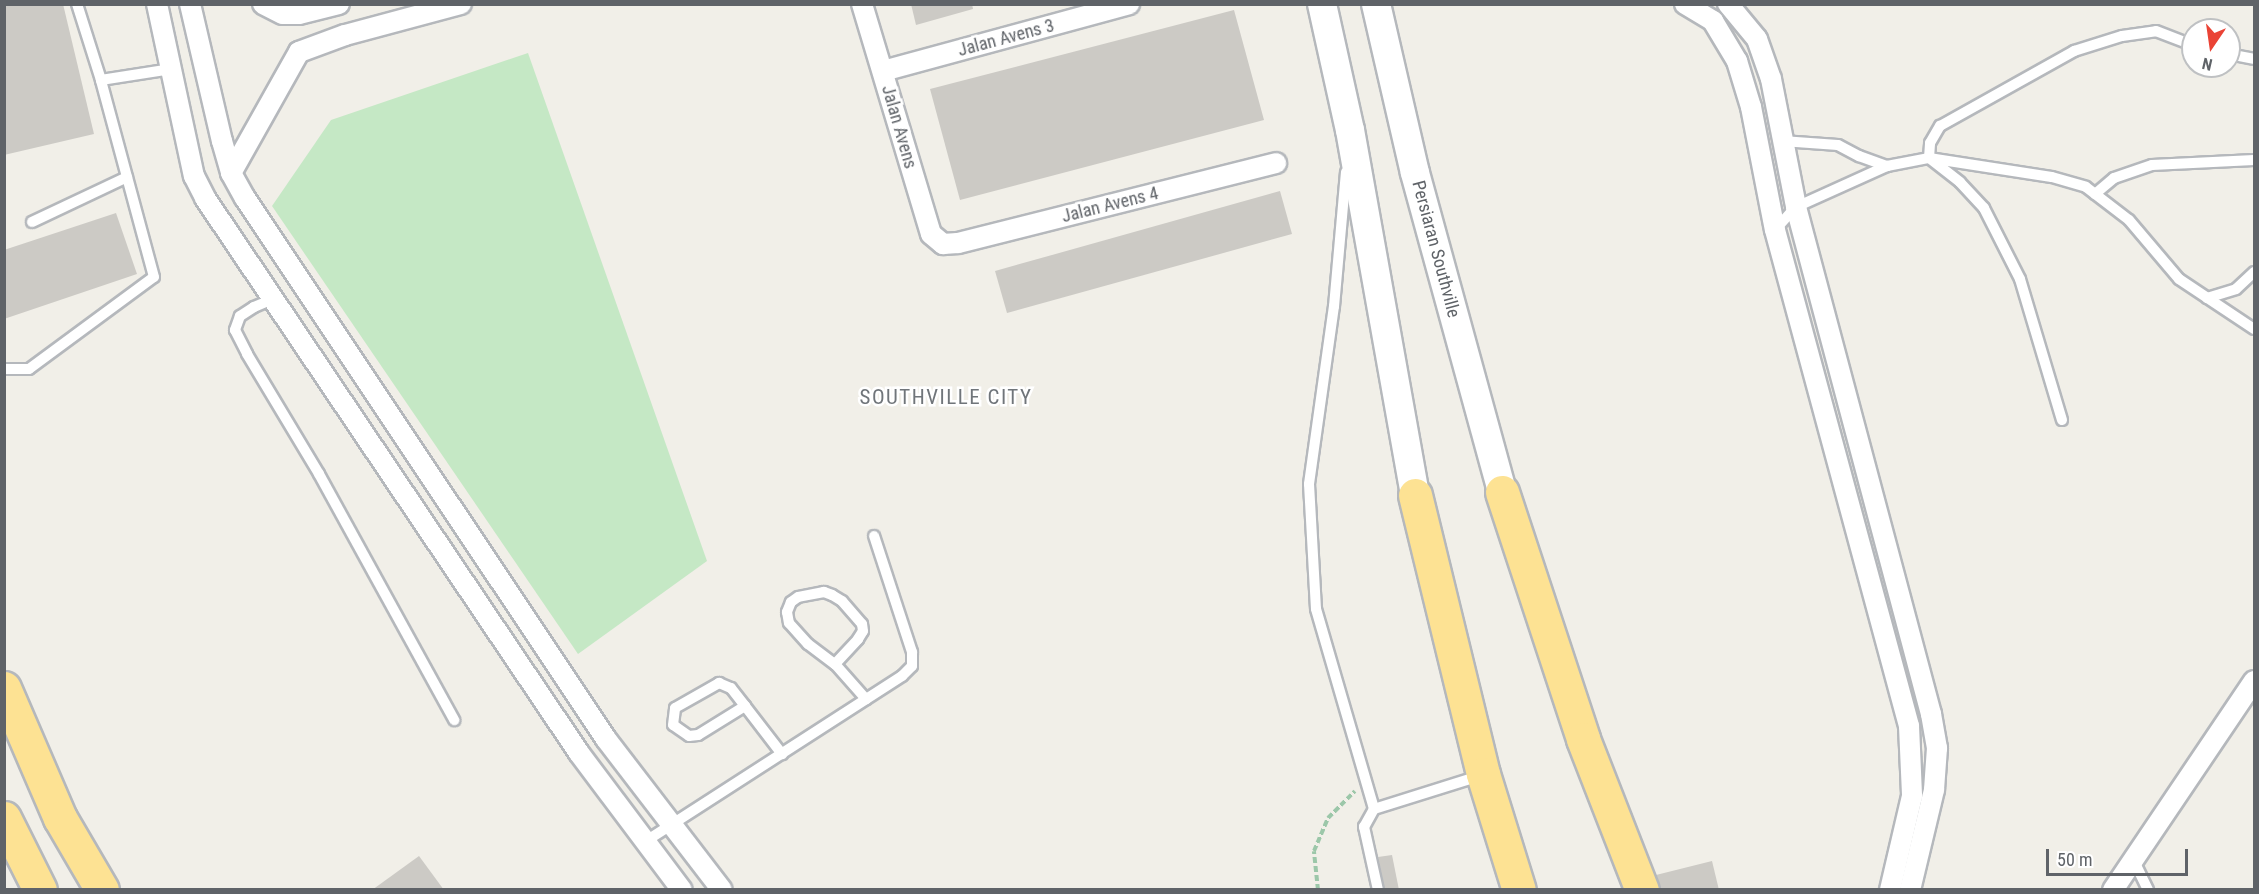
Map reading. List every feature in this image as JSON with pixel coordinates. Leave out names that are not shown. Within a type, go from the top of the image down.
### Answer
[{"type":"highway","points":[[1502,492],[1583,739],[1642,890]]},
{"type":"highway","points":[[1415,495],[1483,774],[1519,890]]},
{"type":"highway","points":[[4,688],[60,818],[102,890]]},
{"type":"highway","points":[[4,818],[40,890]]},
{"type":"main road","points":[[1322,4],[1350,130],[1415,495]]},
{"type":"main road","name":"Persiaran Southville","points":[[1376,4],[1415,173],[1502,492]]},
{"type":"street","points":[[157,4],[194,176],[205,198],[579,753],[682,890]]},
{"type":"street","points":[[190,4],[231,173],[606,739],[722,890]]},
{"type":"street","points":[[263,4],[283,14],[299,14],[337,5],[345,35]]},
{"type":"street","points":[[231,173],[299,52],[410,11],[461,4]]},
{"type":"street","name":"Jalan Avens","points":[[862,4],[931,234],[943,244]]},
{"type":"street","name":"Jalan Avens 3","points":[[882,70],[1129,4]]},
{"type":"street","points":[[1685,4],[1713,21],[1737,61],[1762,154],[1775,230],[1910,726],[1912,796],[1890,890]]},
{"type":"street","points":[[1728,4],[1757,39],[1771,80],[1796,207],[1931,714],[1937,748],[1934,790],[1910,890]]},
{"type":"street","name":"Jalan Avens 4","points":[[943,244],[958,243],[1276,163]]},
{"type":"street","points":[[2113,890],[2132,857],[2254,681]]},
{"type":"lane","points":[[4,369],[29,369],[154,277],[101,80],[77,4]]},
{"type":"lane","points":[[1929,158],[1930,143],[1940,126],[2074,51],[2121,36],[2156,31],[2181,40]]},
{"type":"lane","points":[[101,80],[171,69]]},
{"type":"lane","points":[[1350,130],[1334,306],[1309,484],[1316,609],[1364,767],[1374,809],[1364,827],[1378,890]]},
{"type":"lane","points":[[1782,141],[1839,145],[1859,156],[1887,166]]},
{"type":"lane","points":[[1775,230],[1796,207],[1887,166],[1929,158],[2052,177],[2086,187],[2129,220],[2179,279],[2254,329]]},
{"type":"lane","points":[[1929,158],[1960,182],[1984,208],[2020,279],[2062,420]]},
{"type":"lane","points":[[2095,194],[2114,178],[2151,165],[2254,160]]},
{"type":"lane","points":[[32,222],[127,177]]},
{"type":"lane","points":[[2207,298],[2236,289],[2254,272]]},
{"type":"lane","points":[[273,298],[240,316],[236,330],[247,354],[319,474],[454,720]]},
{"type":"lane","points":[[646,841],[866,699],[912,666],[912,652],[874,536]]},
{"type":"lane","points":[[835,664],[858,639],[863,631],[862,624],[842,602],[824,592],[798,597],[791,602],[787,612],[789,623],[808,644],[835,664],[866,699]]},
{"type":"lane","points":[[745,706],[698,735],[689,736],[673,725],[675,708],[719,683],[731,688],[745,706],[782,754]]},
{"type":"lane","points":[[1374,809],[1483,774]]},
{"type":"lane","points":[[2132,857],[2148,890]]},
{"type":"path","points":[[1318,890],[1314,851],[1328,818],[1356,789],[1364,767]]},
{"type":"green space","points":[[528,53],[707,561],[578,654],[272,206],[331,120]]},
{"type":"building","points":[[4,4],[63,4],[94,134],[4,155]]},
{"type":"building","points":[[911,4],[972,4],[973,9],[916,25]]},
{"type":"building","points":[[1234,10],[1264,120],[960,200],[930,89]]},
{"type":"building","points":[[1280,191],[1292,234],[1007,313],[995,271]]},
{"type":"building","points":[[116,213],[137,274],[4,319],[4,250]]},
{"type":"building","points":[[1392,855],[1399,890],[1385,890],[1378,857]]},
{"type":"building","points":[[419,856],[444,890],[372,890]]},
{"type":"building","points":[[1712,861],[1719,890],[1660,890],[1656,875]]},
{"type":"district","name":"SOUTHVILLE CITY","points":[[946,397]]}]
